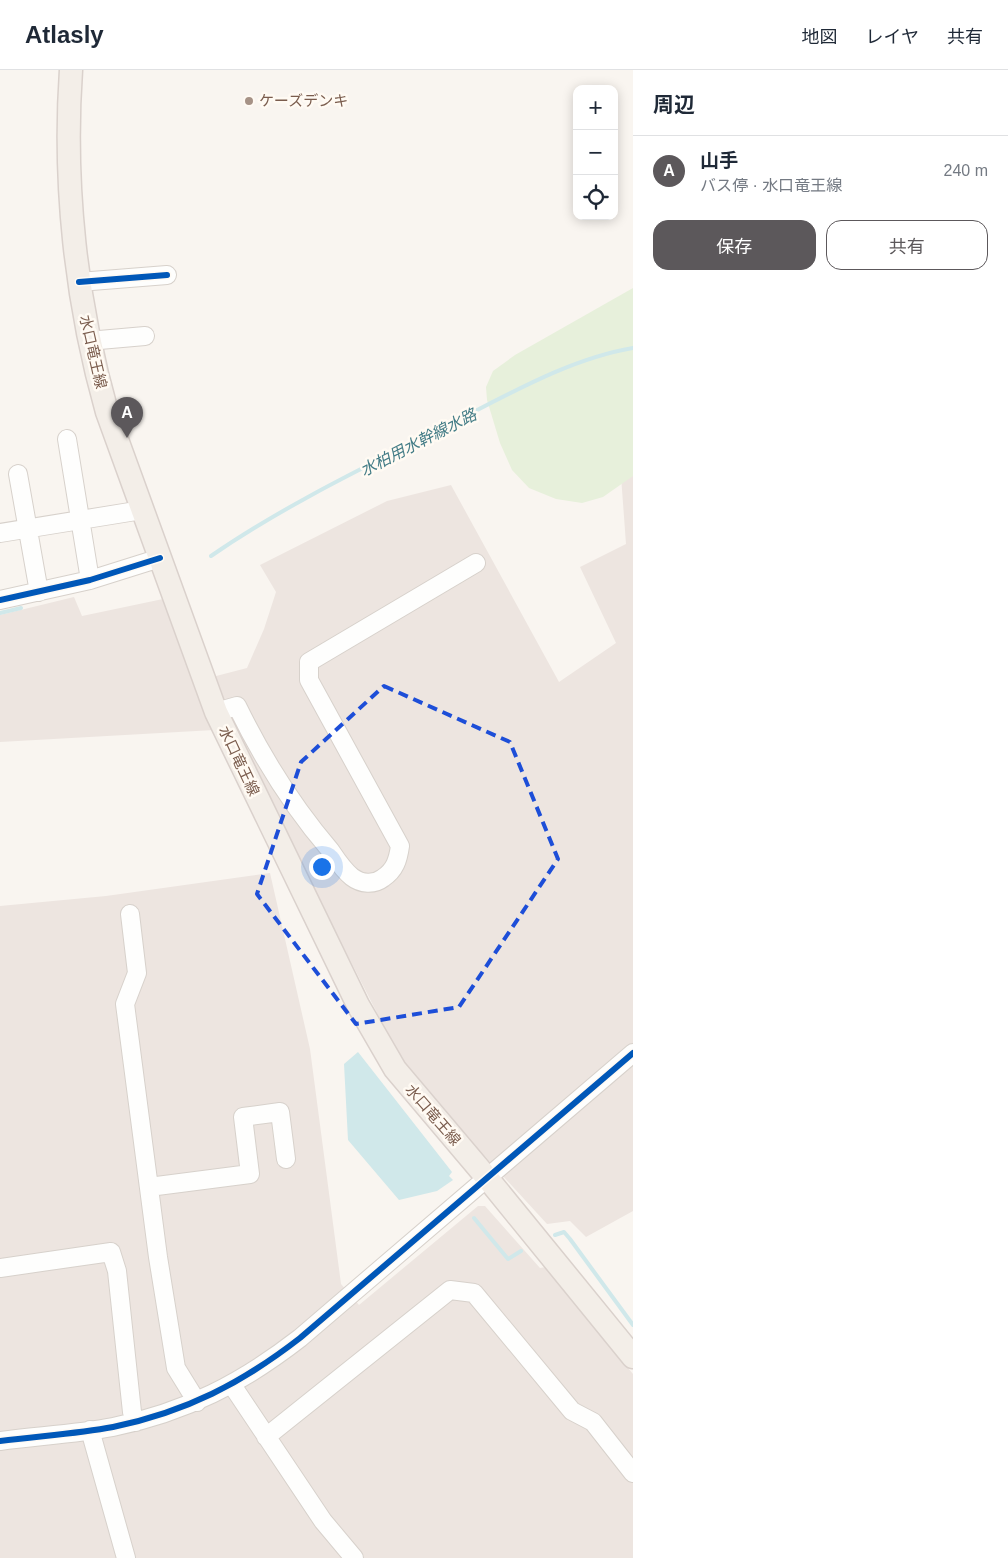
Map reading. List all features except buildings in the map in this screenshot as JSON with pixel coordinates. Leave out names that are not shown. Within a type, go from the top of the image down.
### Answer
[{"type":"main road","name":"水口竜王線","points":[[71,70],[68,122],[79,282],[88,341],[107,412],[216,712],[358,1005],[395,1069],[488,1178],[633,1357]]},
{"type":"street","points":[[79,282],[167,275]]},
{"type":"street","points":[[88,341],[145,336]]},
{"type":"street","points":[[67,438],[90,580]]},
{"type":"street","points":[[18,474],[39,592]]},
{"type":"street","points":[[0,533],[142,510]]},
{"type":"street","points":[[0,600],[90,580],[160,558]]},
{"type":"street","points":[[216,712],[237,706],[264,757],[321,840],[352,877],[364,883],[379,881],[391,872],[398,860],[400,846],[310,680],[309,662],[476,563]]},
{"type":"street","points":[[130,914],[138,973],[125,1004],[149,1187],[176,1368],[197,1402]]},
{"type":"street","points":[[0,1441],[90,1430],[136,1422],[197,1402],[263,1367],[300,1338],[633,1053]]},
{"type":"street","points":[[149,1187],[250,1174],[243,1117],[280,1112],[286,1159]]},
{"type":"street","points":[[0,1268],[111,1252],[117,1271],[132,1412],[136,1422]]},
{"type":"street","points":[[266,1437],[450,1290],[474,1293],[572,1411],[593,1422],[633,1473]]},
{"type":"street","points":[[232,1385],[323,1521],[354,1558]]},
{"type":"street","points":[[90,1430],[126,1558]]},
{"type":"highlighted area","points":[[384,686],[510,742],[558,859],[459,1007],[356,1024],[257,894],[301,762]]},
{"type":"shaded area","points":[[633,402],[633,1211],[586,1237],[570,1221],[547,1224],[481,1152],[398,1054],[232,729],[0,742],[0,615],[74,597],[82,616],[163,599],[193,682],[247,668],[264,629],[276,592],[260,565],[387,501],[451,485],[559,682],[616,643],[580,567],[626,544],[616,408]]},
{"type":"shaded area","points":[[270,873],[310,1049],[341,1284],[359,1305],[478,1206],[485,1206],[540,1268],[546,1267],[633,1374],[633,1558],[0,1558],[0,906],[106,896]]},
{"type":"green space","points":[[633,288],[633,476],[603,497],[582,503],[556,499],[529,488],[512,470],[500,443],[487,400],[486,387],[493,371],[515,355]]},
{"type":"water","points":[[358,1052],[452,1172],[449,1176],[453,1180],[437,1191],[399,1200],[348,1140],[344,1064]]},
{"type":"waterway","name":"水柏用水幹線水路","points":[[211,556],[297,503],[515,391],[585,361],[633,348]]},
{"type":"waterway","name":"水柏用水幹線水路","points":[[0,613],[21,608]]},
{"type":"waterway","points":[[474,1218],[508,1259],[521,1251]]},
{"type":"waterway","points":[[555,1235],[564,1232],[633,1325]]},
{"type":"cycle path","points":[[79,282],[167,275]]},
{"type":"cycle path","points":[[0,600],[90,580],[160,558]]},
{"type":"cycle path","points":[[0,1441],[71,1433],[140,1421],[212,1394],[257,1369],[300,1338],[633,1053]]},
{"type":"place","name":"ケーズデンキ","points":[[249,101]]},
{"type":"place","name":"山手","points":[[127,438]]}]
